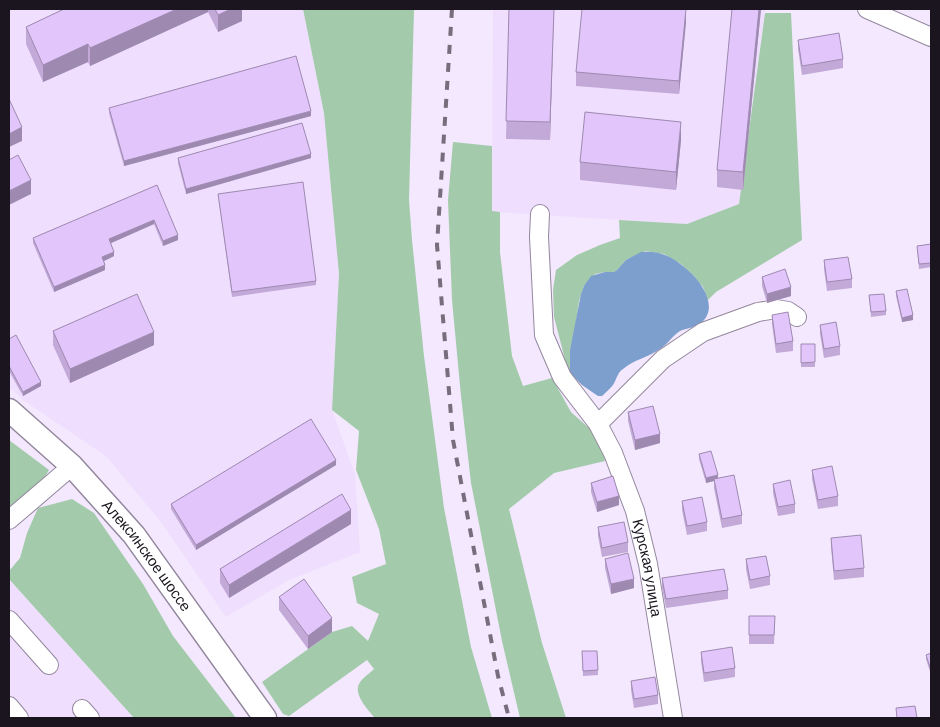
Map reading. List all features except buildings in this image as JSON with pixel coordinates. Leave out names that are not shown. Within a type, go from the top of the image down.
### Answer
[{"type":"main road","name":"Алексинское шоссе","points":[[9,410],[72,466],[134,535],[265,718]]},
{"type":"street","points":[[867,9],[931,37]]},
{"type":"street","name":"Курская улица","points":[[540,214],[538,237],[544,335],[562,377],[598,424],[613,453],[636,512],[648,564],[673,718]]},
{"type":"street","points":[[598,424],[662,359],[703,332],[758,312],[776,309],[788,311],[797,317]]},
{"type":"street","points":[[9,520],[72,466]]},
{"type":"street","points":[[9,620],[48,665]]},
{"type":"street","points":[[9,706],[19,718]]},
{"type":"shaded area","points":[[9,9],[303,9],[324,113],[339,274],[332,410],[355,474],[360,552],[287,581],[226,617],[161,522],[106,456],[23,400],[9,387]]},
{"type":"shaded area","points":[[493,9],[765,9],[739,204],[687,224],[492,212]]},
{"type":"shaded area","points":[[9,579],[134,718],[9,718]]},
{"type":"green space","points":[[303,9],[414,9],[409,200],[424,356],[444,508],[471,647],[492,718],[375,718],[364,704],[358,691],[360,682],[374,669],[367,660],[289,716],[283,714],[262,682],[332,632],[352,626],[368,641],[379,614],[357,603],[352,577],[386,564],[379,529],[356,470],[359,431],[332,410],[339,274],[324,113]]},
{"type":"green space","points":[[765,13],[791,13],[802,240],[716,292],[708,300],[703,287],[694,276],[681,264],[664,254],[645,251],[626,260],[614,272],[595,274],[584,286],[579,301],[570,350],[570,371],[568,371],[554,317],[553,290],[556,270],[577,255],[620,238],[619,220],[687,224],[739,204]]},
{"type":"green space","points":[[453,142],[492,146],[492,211],[500,212],[500,252],[512,356],[523,386],[552,378],[571,412],[590,429],[603,453],[605,461],[554,473],[509,509],[542,643],[566,718],[520,718],[502,641],[471,483],[452,300],[448,200]]},
{"type":"green space","points":[[9,440],[49,470],[43,480],[9,507]]},
{"type":"green space","points":[[72,499],[94,513],[143,584],[173,636],[236,718],[134,718],[9,579],[9,571],[20,558],[27,533],[38,508]]},
{"type":"water","points":[[641,252],[663,254],[675,260],[686,269],[697,279],[705,291],[709,305],[708,311],[706,317],[699,325],[680,331],[660,349],[619,372],[611,388],[602,396],[598,396],[582,385],[570,371],[570,350],[581,294],[591,276],[605,272],[614,272],[626,260]]},
{"type":"railway","points":[[452,9],[437,245],[453,440],[498,676],[509,718]]}]
